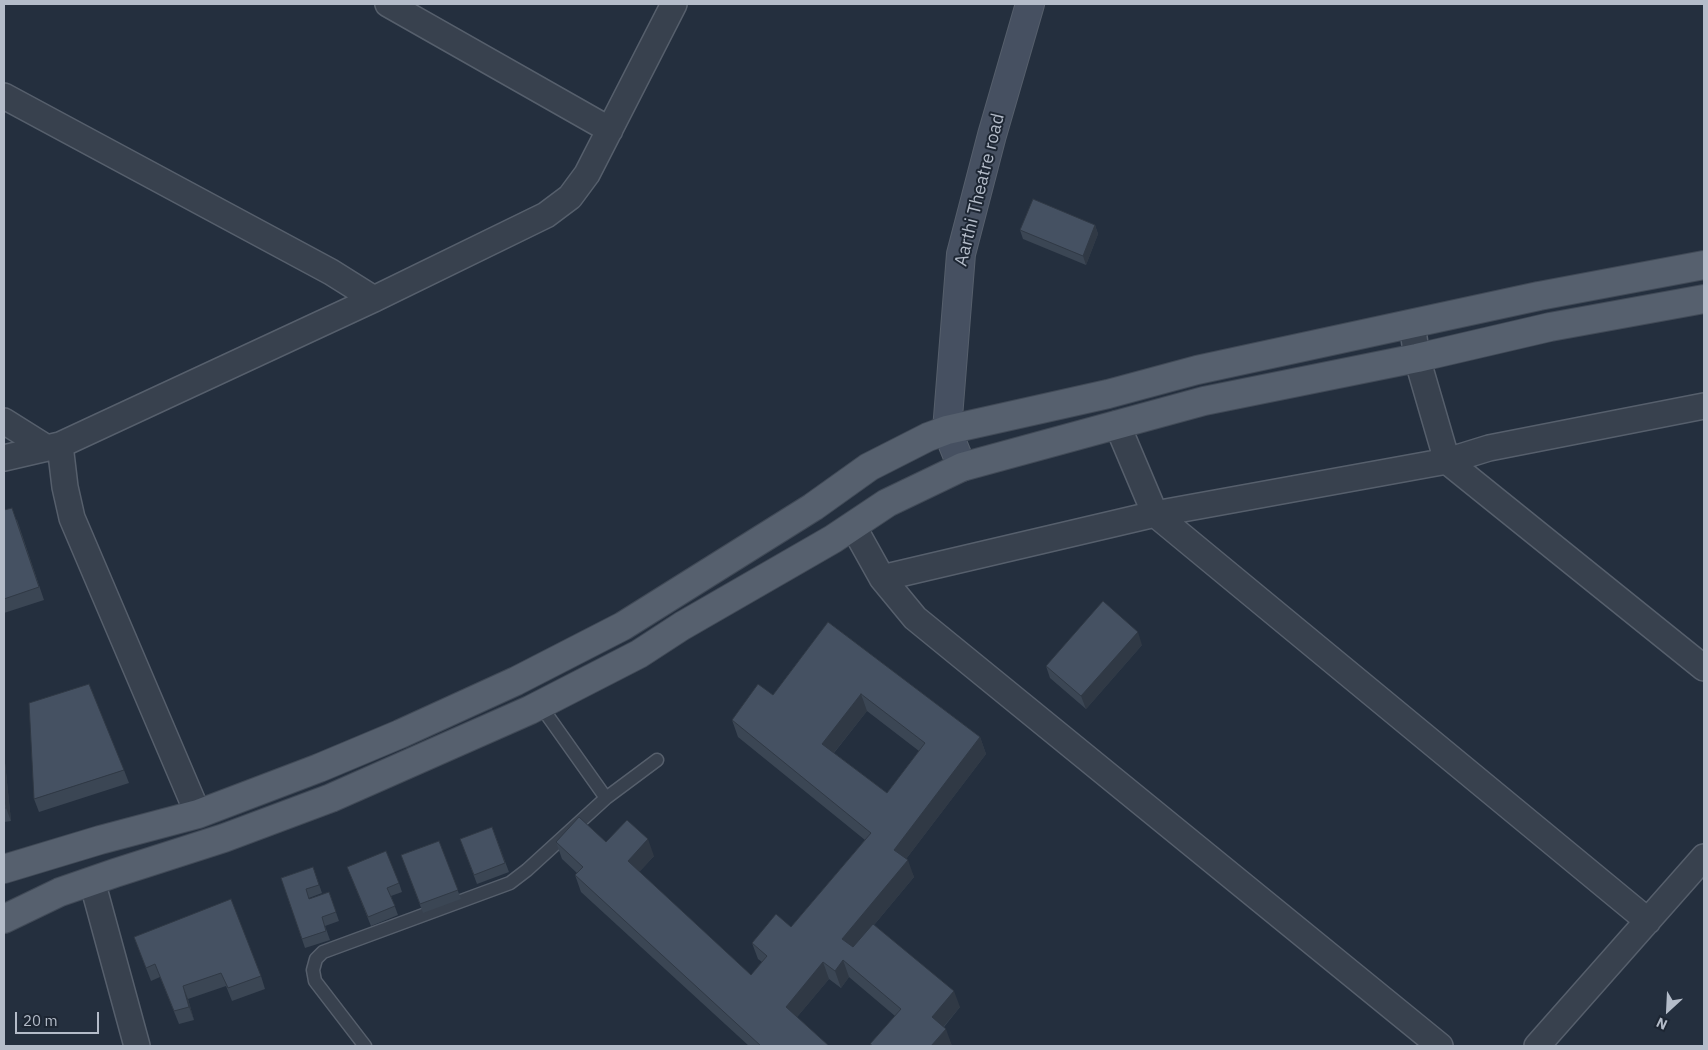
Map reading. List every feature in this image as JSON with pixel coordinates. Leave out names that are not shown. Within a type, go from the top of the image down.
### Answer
[{"type":"main road","name":"Aarthi Theatre road","points":[[962,467],[946,430],[961,254],[992,135],[1030,4]]},
{"type":"main road","points":[[4,869],[100,840],[198,814],[319,768],[400,734],[516,681],[623,626],[813,507],[870,467],[928,437],[946,430],[1108,394],[1197,370],[1539,296],[1704,265]]},
{"type":"main road","points":[[4,919],[60,892],[224,838],[331,798],[540,705],[639,654],[682,626],[833,540],[887,503],[962,467],[1204,401],[1417,358],[1550,327],[1704,299]]},
{"type":"street","points":[[388,4],[610,130]]},
{"type":"street","points":[[4,458],[54,447],[374,299],[546,215],[570,197],[587,174],[674,4]]},
{"type":"street","points":[[4,96],[330,272],[374,299]]},
{"type":"street","points":[[1412,324],[1417,358],[1447,461],[1704,668]]},
{"type":"street","points":[[882,578],[1155,514],[1447,461],[1489,448],[1704,406]]},
{"type":"street","points":[[4,421],[54,447],[72,518],[198,814]]},
{"type":"street","points":[[1117,424],[1155,514],[1648,921]]},
{"type":"street","points":[[853,526],[882,578],[915,618],[1440,1046]]},
{"type":"street","points":[[1537,1046],[1704,857]]},
{"type":"street","points":[[92,881],[137,1046]]},
{"type":"lane","points":[[540,705],[606,798]]},
{"type":"lane","points":[[365,1046],[314,981],[313,970],[316,959],[323,952],[510,883],[527,870],[606,798],[657,760]]},
{"type":"building","points":[[1033,199],[1095,225],[1083,256],[1020,230]]},
{"type":"building","points":[[12,508],[39,587],[4,599],[4,510]]},
{"type":"building","points":[[1103,601],[1138,632],[1081,696],[1046,666]]},
{"type":"building","points":[[828,622],[980,737],[894,850],[908,860],[842,939],[853,947],[873,924],[954,991],[932,1017],[946,1029],[931,1046],[873,1046],[870,1044],[901,1009],[843,960],[835,971],[823,962],[786,1007],[829,1046],[761,1046],[575,875],[583,867],[556,842],[579,817],[606,842],[627,820],[648,839],[628,861],[751,975],[767,956],[752,943],[776,914],[791,927],[871,833],[732,720],[758,684],[773,695]],"holes":[[[861,694],[925,743],[887,793],[822,744]]]},
{"type":"building","points":[[89,684],[124,770],[34,799],[29,703]]},
{"type":"building","points":[[4,787],[6,808],[4,808]]},
{"type":"building","points":[[492,827],[505,863],[474,875],[460,839]]},
{"type":"building","points":[[439,841],[458,890],[420,904],[401,855]]},
{"type":"building","points":[[386,851],[399,883],[387,888],[395,906],[368,917],[347,867]]},
{"type":"building","points":[[313,867],[319,885],[306,889],[309,899],[329,892],[336,912],[322,917],[326,931],[302,939],[281,878]]},
{"type":"building","points":[[231,899],[261,976],[228,988],[221,973],[183,986],[189,1007],[174,1011],[155,964],[146,968],[134,937]]}]
